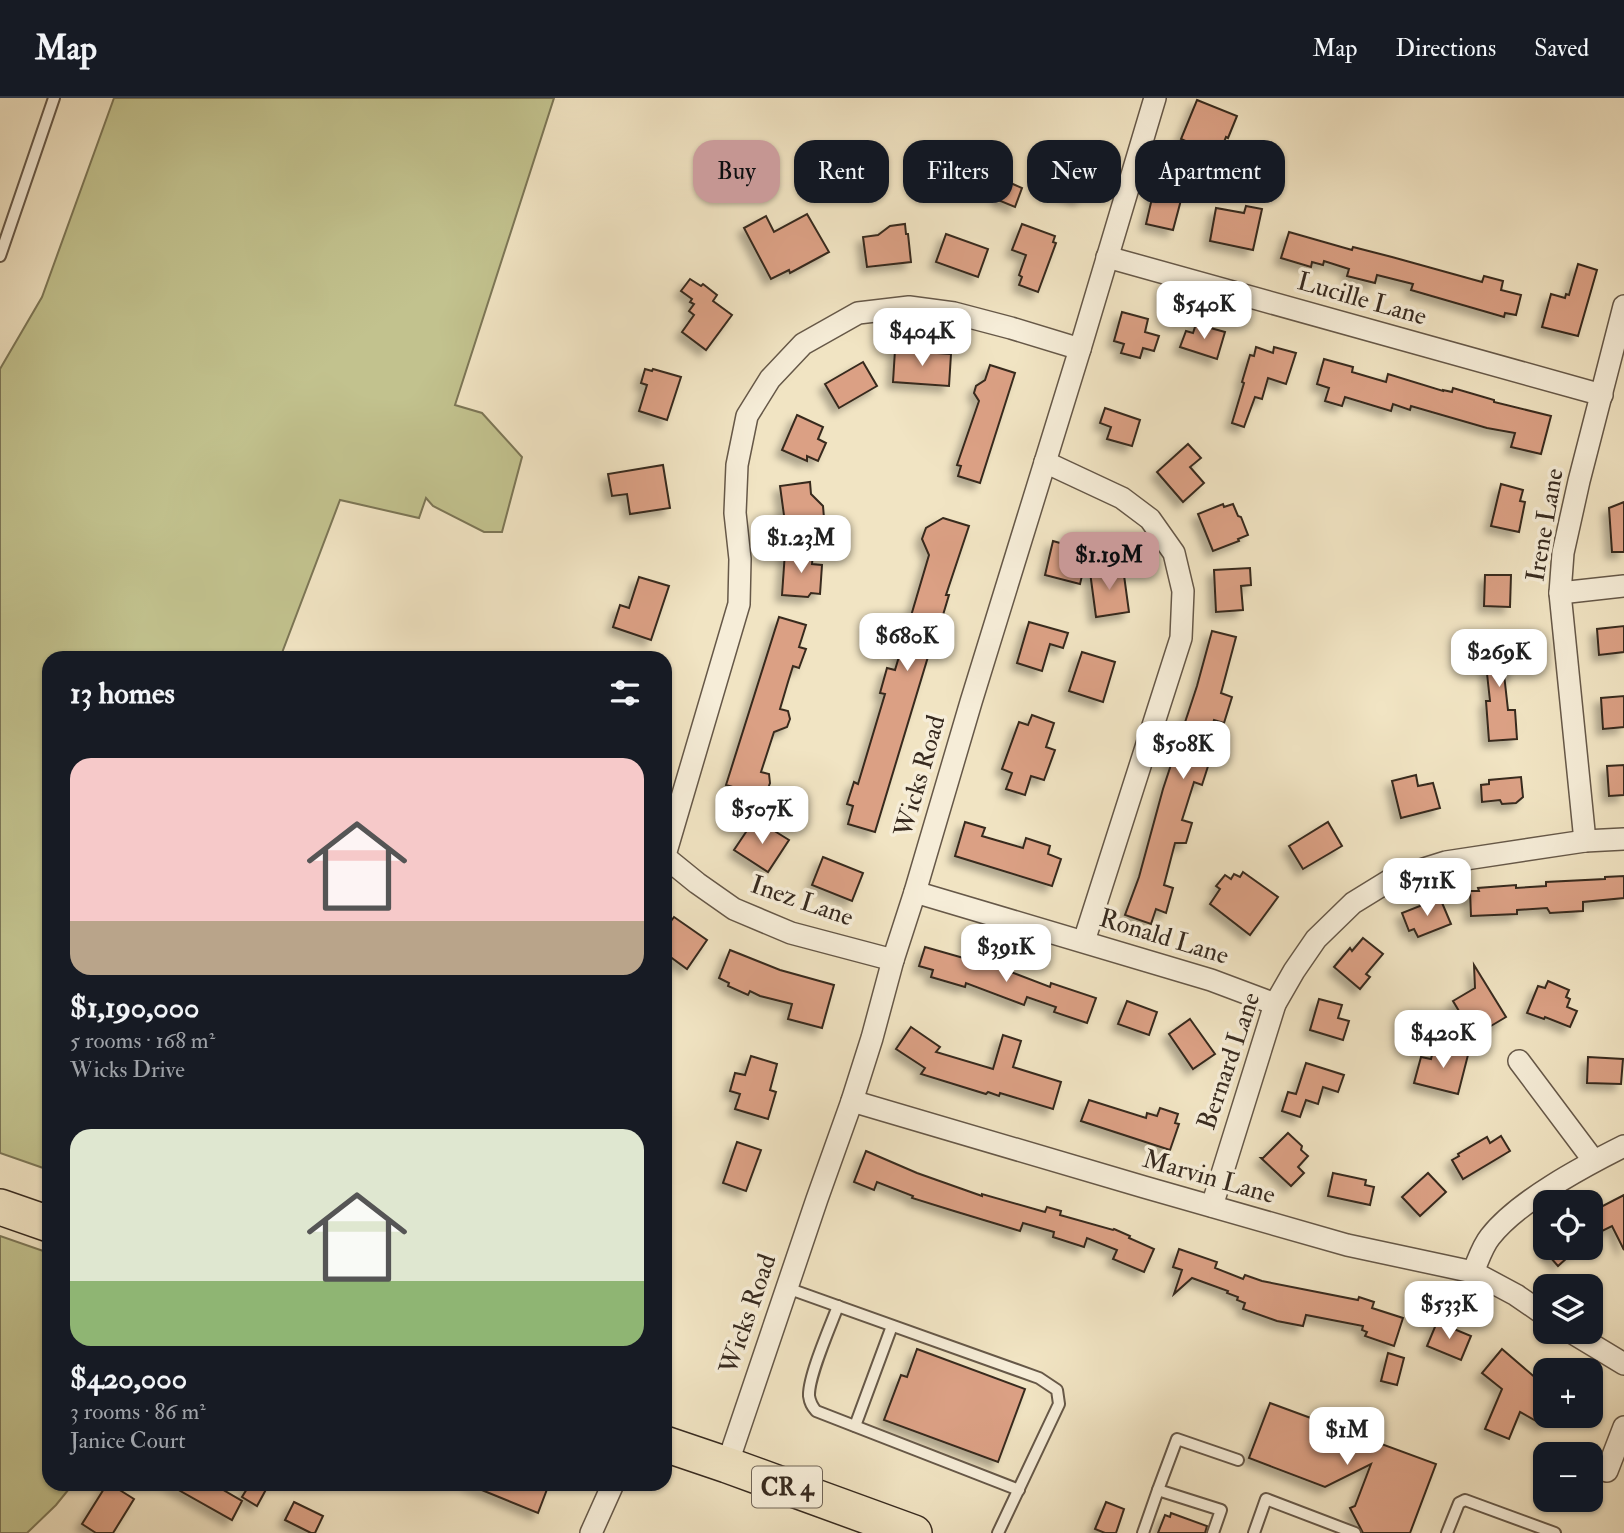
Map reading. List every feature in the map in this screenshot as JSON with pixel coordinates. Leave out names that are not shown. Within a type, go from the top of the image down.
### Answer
[{"type":"main road","points":[[0,1207],[42,1222]]},
{"type":"main road","name":"CR 4","points":[[672,1446],[892,1529]]},
{"type":"street","name":"Wicks Road","points":[[726,1465],[872,1038],[893,960],[1155,98]]},
{"type":"street","name":"Lucille Lane","points":[[1107,257],[1602,395]]},
{"type":"street","name":"Irene Lane","points":[[1585,841],[1560,593],[1563,553],[1579,481],[1624,306]]},
{"type":"street","points":[[672,832],[739,604],[737,465],[747,416],[770,379],[803,344],[858,313],[908,307],[954,313],[1080,349]]},
{"type":"street","points":[[1045,462],[1122,498],[1150,519],[1174,553],[1182,591],[1181,638],[1084,941]]},
{"type":"street","points":[[1560,593],[1624,586]]},
{"type":"street","name":"Bernard Lane","points":[[1212,1206],[1275,1004],[1316,939],[1353,903],[1392,879],[1446,862],[1585,841],[1624,839]]},
{"type":"street","name":"Inez Lane","points":[[672,862],[734,909],[791,933],[893,960]]},
{"type":"street","name":"Ronald Lane","points":[[915,892],[1210,980],[1275,1004]]},
{"type":"street","points":[[1519,1061],[1594,1161]]},
{"type":"street","name":"Marvin Lane","points":[[852,1101],[1347,1245],[1473,1272],[1533,1307]]},
{"type":"street","points":[[1473,1272],[1488,1240],[1508,1217],[1594,1161],[1624,1146]]},
{"type":"street","points":[[1591,1344],[1624,1364]]},
{"type":"street","points":[[1607,1471],[1624,1427]]},
{"type":"street","points":[[591,1533],[610,1491]]},
{"type":"lane","points":[[0,256],[54,98]]},
{"type":"lane","points":[[787,1288],[1039,1378],[1057,1390],[1059,1404],[999,1533]]},
{"type":"lane","points":[[838,1306],[816,1364],[809,1394],[811,1405],[816,1411],[1019,1490]]},
{"type":"lane","points":[[855,1426],[892,1326]]},
{"type":"lane","points":[[1143,1533],[1177,1439],[1238,1460]]},
{"type":"lane","points":[[1158,1490],[1221,1510],[1213,1533]]},
{"type":"lane","points":[[1254,1533],[1266,1499],[1355,1533]]},
{"type":"lane","points":[[1447,1533],[1459,1503],[1465,1500],[1555,1533]]},
{"type":"green space","points":[[114,98],[554,98],[455,405],[482,413],[522,457],[502,532],[484,532],[433,506],[426,498],[419,518],[340,500],[283,651],[42,651],[42,1168],[0,1153],[0,369],[42,297]]},
{"type":"green space","points":[[0,1236],[42,1251],[42,1491],[67,1491],[27,1533],[0,1533]]},
{"type":"building","points":[[1197,100],[1237,116],[1225,140],[1181,139]]},
{"type":"building","points":[[1013,184],[1022,188],[1015,207],[1005,203],[1013,203]]},
{"type":"building","points":[[1151,203],[1180,203],[1173,230],[1146,224]]},
{"type":"building","points":[[1246,206],[1262,209],[1253,250],[1210,241],[1216,208],[1244,213]]},
{"type":"building","points":[[807,214],[829,252],[790,273],[789,270],[771,279],[744,228],[766,216],[774,232]]},
{"type":"building","points":[[905,224],[911,262],[867,267],[863,237],[878,235],[890,226]]},
{"type":"building","points":[[1022,224],[1055,236],[1053,242],[1056,243],[1038,292],[1019,285],[1022,277],[1019,275],[1026,255],[1012,250]]},
{"type":"building","points":[[1289,232],[1482,282],[1484,276],[1503,281],[1501,290],[1521,295],[1516,315],[1505,313],[1504,317],[1411,290],[1413,284],[1377,275],[1375,283],[1347,276],[1349,269],[1324,261],[1323,265],[1312,262],[1311,267],[1281,258]]},
{"type":"building","points":[[946,234],[988,249],[978,277],[936,262]]},
{"type":"building","points":[[1578,264],[1597,270],[1578,336],[1542,327],[1551,294],[1565,298],[1566,294],[1569,295]]},
{"type":"building","points":[[690,279],[701,286],[703,284],[717,295],[713,301],[732,315],[706,350],[682,332],[694,315],[689,311],[694,304],[690,302],[692,299],[681,291]]},
{"type":"building","points":[[1122,312],[1148,319],[1145,332],[1159,336],[1154,351],[1143,348],[1140,358],[1121,353],[1124,344],[1114,341]]},
{"type":"building","points":[[1196,324],[1225,332],[1217,359],[1180,347],[1186,331],[1193,333]]},
{"type":"building","points":[[1256,347],[1273,353],[1274,347],[1296,353],[1286,384],[1268,378],[1262,399],[1255,397],[1244,427],[1232,423],[1250,355],[1254,356]]},
{"type":"building","points":[[895,350],[951,354],[949,386],[893,382]]},
{"type":"building","points":[[1324,359],[1353,367],[1352,372],[1386,382],[1388,374],[1443,391],[1452,392],[1453,388],[1494,402],[1551,416],[1541,454],[1511,447],[1515,433],[1487,428],[1411,406],[1410,410],[1393,404],[1391,411],[1345,397],[1342,406],[1325,401],[1329,388],[1317,384]]},
{"type":"building","points":[[863,362],[877,386],[839,408],[825,384]]},
{"type":"building","points":[[990,365],[1015,373],[980,483],[958,476],[961,466],[957,465],[979,401],[974,393],[976,386],[985,380]]},
{"type":"building","points":[[645,369],[681,377],[667,420],[639,411],[647,385],[641,383]]},
{"type":"building","points":[[1105,408],[1140,420],[1132,446],[1107,439],[1111,427],[1100,423]]},
{"type":"building","points":[[797,415],[823,427],[818,439],[826,443],[818,461],[807,456],[807,461],[782,450]]},
{"type":"building","points":[[1188,444],[1201,458],[1190,467],[1204,483],[1183,502],[1157,472]]},
{"type":"building","points":[[663,465],[670,508],[630,514],[627,494],[612,496],[608,474]]},
{"type":"building","points":[[810,482],[811,494],[823,506],[824,518],[820,526],[786,530],[780,486]]},
{"type":"building","points":[[1501,484],[1523,490],[1520,501],[1525,502],[1519,532],[1491,526]]},
{"type":"building","points":[[1624,502],[1624,552],[1612,552],[1609,508]]},
{"type":"building","points":[[1223,504],[1224,507],[1233,504],[1248,535],[1213,551],[1198,514]]},
{"type":"building","points":[[943,518],[969,526],[875,832],[848,824],[853,806],[847,804],[854,782],[858,784],[885,694],[880,693],[887,668],[895,670],[929,555],[922,539],[926,528]]},
{"type":"building","points":[[1053,541],[1088,551],[1080,584],[1045,575]]},
{"type":"building","points":[[785,552],[813,554],[812,564],[822,565],[820,594],[811,593],[808,597],[782,595]]},
{"type":"building","points":[[1123,568],[1129,612],[1096,617],[1090,572]]},
{"type":"building","points":[[1250,568],[1251,585],[1241,586],[1243,610],[1216,612],[1214,570]]},
{"type":"building","points":[[1485,575],[1511,575],[1510,607],[1484,606]]},
{"type":"building","points":[[639,577],[669,586],[651,640],[613,627],[620,605],[629,608]]},
{"type":"building","points":[[779,617],[806,625],[799,647],[806,649],[799,668],[793,666],[780,709],[788,711],[790,719],[787,727],[774,732],[761,772],[769,774],[770,783],[767,791],[759,795],[726,785]]},
{"type":"building","points":[[1029,622],[1068,633],[1063,648],[1050,644],[1042,671],[1017,663]]},
{"type":"building","points":[[1624,626],[1624,652],[1599,655],[1597,629]]},
{"type":"building","points":[[1212,631],[1236,637],[1221,693],[1232,697],[1224,723],[1214,720],[1203,758],[1210,760],[1202,785],[1194,782],[1182,820],[1192,823],[1186,843],[1175,843],[1164,885],[1173,888],[1166,913],[1156,909],[1151,924],[1125,915],[1139,877]]},
{"type":"building","points":[[1503,635],[1504,644],[1512,643],[1515,673],[1504,674],[1508,710],[1515,710],[1517,739],[1489,741],[1486,701],[1490,701],[1483,637]]},
{"type":"building","points":[[1082,652],[1115,662],[1103,702],[1069,691]]},
{"type":"building","points":[[1624,696],[1624,727],[1603,729],[1601,698]]},
{"type":"building","points":[[1032,715],[1054,723],[1046,747],[1055,750],[1044,780],[1031,776],[1025,795],[1006,789],[1012,773],[1002,769],[1019,722],[1028,725]]},
{"type":"building","points":[[1624,765],[1624,795],[1609,796],[1607,766]]},
{"type":"building","points":[[1416,775],[1418,786],[1433,783],[1440,808],[1401,818],[1392,781]]},
{"type":"building","points":[[1521,777],[1523,797],[1516,803],[1502,804],[1500,800],[1482,802],[1481,785],[1489,784],[1489,780]]},
{"type":"building","points":[[760,822],[789,840],[768,872],[734,850],[750,826],[755,829]]},
{"type":"building","points":[[965,822],[985,828],[982,836],[1023,848],[1026,838],[1050,846],[1048,854],[1061,859],[1052,886],[955,856]]},
{"type":"building","points":[[1328,822],[1342,846],[1303,869],[1289,846]]},
{"type":"building","points":[[823,857],[863,873],[852,901],[812,885]]},
{"type":"building","points":[[1243,872],[1278,897],[1250,935],[1210,904],[1220,889],[1216,886],[1225,875],[1231,879],[1234,874],[1240,877]]},
{"type":"building","points":[[1624,876],[1624,898],[1583,902],[1583,911],[1550,913],[1547,908],[1517,910],[1517,914],[1471,916],[1470,891],[1479,891],[1478,888],[1546,886],[1546,882]]},
{"type":"building","points":[[1440,898],[1451,924],[1418,937],[1414,929],[1409,931],[1402,913]]},
{"type":"building","points":[[674,917],[707,940],[687,969],[672,958]]},
{"type":"building","points":[[1363,938],[1383,954],[1366,974],[1370,977],[1360,989],[1334,967],[1350,948],[1352,951]]},
{"type":"building","points":[[925,947],[988,965],[990,959],[1005,964],[1003,969],[1050,987],[1051,983],[1096,998],[1087,1023],[1054,1012],[1056,1007],[1027,997],[1024,1005],[966,983],[965,987],[931,977],[933,970],[919,966]]},
{"type":"building","points":[[730,950],[780,970],[834,985],[822,1028],[788,1019],[792,1004],[750,991],[748,995],[728,986],[729,983],[719,978]]},
{"type":"building","points":[[1474,965],[1506,1017],[1474,1036],[1453,1001],[1475,988]]},
{"type":"building","points":[[1548,981],[1569,990],[1566,997],[1570,999],[1567,1007],[1577,1011],[1570,1027],[1527,1013],[1538,986],[1545,988]]},
{"type":"building","points":[[1319,999],[1342,1005],[1338,1018],[1349,1021],[1343,1040],[1310,1030]]},
{"type":"building","points":[[1127,1001],[1157,1012],[1149,1035],[1118,1024]]},
{"type":"building","points":[[1190,1019],[1215,1054],[1193,1069],[1169,1034]]},
{"type":"building","points":[[911,1027],[940,1047],[936,1052],[993,1069],[1003,1035],[1021,1041],[1013,1067],[1061,1082],[1053,1109],[1000,1093],[999,1096],[988,1092],[986,1094],[921,1074],[925,1068],[896,1049]]},
{"type":"building","points":[[1447,1045],[1469,1051],[1458,1094],[1414,1083],[1421,1057],[1431,1059],[1433,1051],[1445,1054]]},
{"type":"building","points":[[751,1056],[777,1064],[770,1090],[776,1092],[768,1119],[735,1109],[740,1094],[730,1091],[735,1073],[745,1075]]},
{"type":"building","points":[[1588,1057],[1623,1059],[1621,1084],[1587,1083]]},
{"type":"building","points":[[1306,1063],[1344,1075],[1338,1092],[1323,1087],[1318,1104],[1306,1100],[1300,1117],[1282,1111],[1288,1092],[1296,1094]]},
{"type":"building","points":[[1089,1100],[1146,1118],[1147,1113],[1157,1116],[1160,1108],[1178,1114],[1175,1123],[1179,1124],[1170,1150],[1081,1121]]},
{"type":"building","points":[[1288,1133],[1308,1156],[1298,1167],[1304,1173],[1291,1186],[1261,1158]]},
{"type":"building","points":[[1501,1136],[1510,1151],[1463,1179],[1452,1160],[1487,1137],[1490,1143]]},
{"type":"building","points":[[737,1142],[761,1150],[746,1191],[723,1183]]},
{"type":"building","points":[[866,1151],[982,1196],[1045,1212],[1047,1207],[1061,1211],[1060,1215],[1114,1229],[1154,1249],[1144,1272],[1113,1259],[1117,1250],[1087,1238],[1084,1247],[1053,1237],[1054,1232],[1023,1223],[1020,1231],[912,1198],[913,1196],[877,1182],[874,1190],[854,1182]]},
{"type":"building","points":[[1333,1173],[1366,1180],[1365,1185],[1374,1187],[1370,1205],[1328,1196]]},
{"type":"building","points":[[1428,1173],[1446,1192],[1420,1216],[1402,1197]]},
{"type":"building","points":[[1624,1195],[1624,1250],[1612,1226],[1603,1230],[1603,1206]]},
{"type":"building","points":[[1179,1249],[1217,1262],[1215,1268],[1243,1279],[1245,1275],[1262,1281],[1358,1300],[1359,1297],[1374,1302],[1372,1308],[1403,1318],[1394,1346],[1365,1336],[1367,1332],[1362,1330],[1363,1326],[1306,1315],[1303,1326],[1277,1321],[1243,1309],[1245,1303],[1227,1293],[1228,1291],[1192,1278],[1174,1294],[1182,1270],[1173,1267]]},
{"type":"building","points":[[1553,1260],[1565,1260],[1558,1266]]},
{"type":"building","points":[[1437,1322],[1471,1336],[1461,1360],[1427,1346]]},
{"type":"building","points":[[917,1349],[1025,1389],[998,1462],[884,1420],[901,1375],[907,1377]]},
{"type":"building","points":[[1502,1349],[1533,1376],[1533,1419],[1520,1412],[1509,1439],[1485,1429],[1502,1389],[1482,1373]]},
{"type":"building","points":[[1388,1353],[1404,1358],[1397,1385],[1381,1381]]},
{"type":"building","points":[[1270,1403],[1436,1464],[1410,1533],[1363,1533],[1350,1508],[1355,1506],[1371,1464],[1325,1487],[1249,1458]]},
{"type":"building","points":[[103,1491],[121,1491],[134,1499],[113,1533],[96,1533],[82,1524]]},
{"type":"building","points":[[180,1491],[225,1491],[242,1501],[232,1520]]},
{"type":"building","points":[[246,1491],[265,1491],[257,1506],[242,1497]]},
{"type":"building","points":[[484,1491],[546,1491],[538,1513]]},
{"type":"building","points":[[294,1502],[323,1516],[315,1533],[285,1520]]},
{"type":"building","points":[[1106,1502],[1124,1509],[1116,1533],[1095,1529]]},
{"type":"building","points":[[1171,1513],[1207,1526],[1205,1533],[1158,1533],[1165,1515],[1170,1517]]}]
